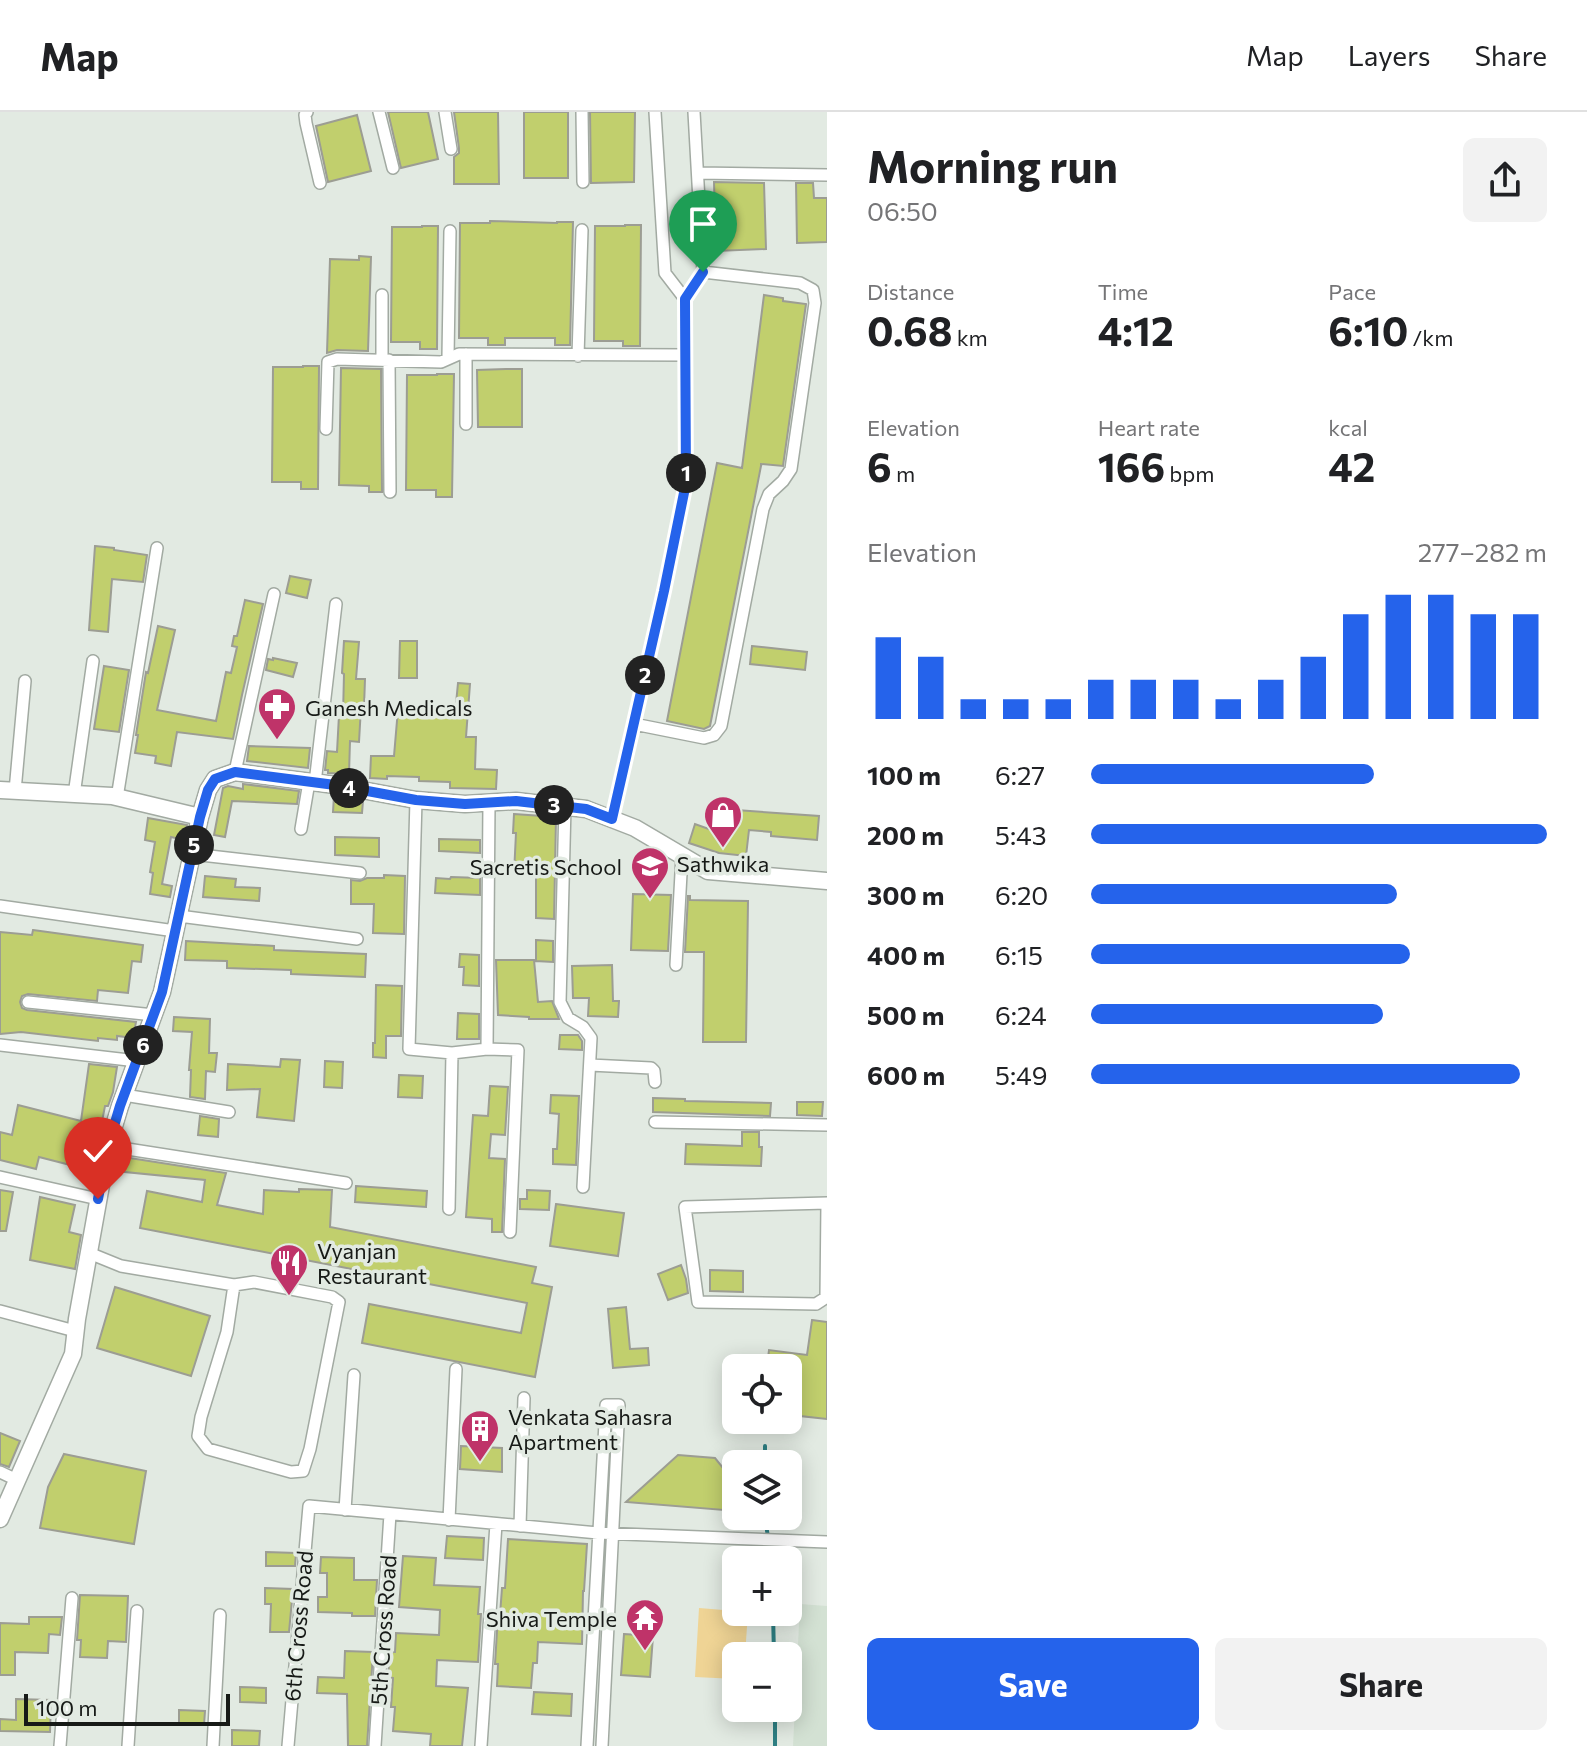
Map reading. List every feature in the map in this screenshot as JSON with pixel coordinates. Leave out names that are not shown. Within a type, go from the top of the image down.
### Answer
[{"type":"street","points":[[307,112],[306,123],[320,183]]},
{"type":"street","points":[[379,112],[393,168]]},
{"type":"street","points":[[445,112],[451,149]]},
{"type":"street","points":[[582,112],[583,182]]},
{"type":"street","points":[[655,112],[665,273],[685,299]]},
{"type":"street","points":[[612,819],[686,483],[685,299],[703,272],[694,112]]},
{"type":"street","points":[[698,173],[827,175]]},
{"type":"street","points":[[578,356],[582,230]]},
{"type":"street","points":[[448,357],[450,231]]},
{"type":"street","points":[[634,724],[704,738],[714,735],[721,726],[763,509],[769,494],[791,469],[815,303],[813,290],[800,283],[703,272]]},
{"type":"street","points":[[382,295],[390,492]]},
{"type":"street","points":[[326,429],[328,362],[337,359],[441,362],[448,357],[466,354],[686,355]]},
{"type":"street","points":[[466,354],[466,424]]},
{"type":"street","points":[[117,798],[157,548]]},
{"type":"street","points":[[235,772],[274,594]]},
{"type":"street","points":[[301,829],[312,782],[336,604]]},
{"type":"street","points":[[74,795],[93,661]]},
{"type":"street","points":[[25,681],[8,790],[117,798],[200,817]]},
{"type":"street","points":[[0,1519],[73,1354],[108,1146],[162,992],[200,817],[208,790],[215,779],[235,772],[416,800],[465,804],[516,801],[586,809],[635,828],[708,871],[827,881]]},
{"type":"street","points":[[416,800],[409,1049],[452,1053],[487,1049],[518,1050],[510,1232]]},
{"type":"street","points":[[487,1049],[489,803]]},
{"type":"street","points":[[565,806],[560,1002],[568,1018],[583,1027],[591,1038],[583,1187]]},
{"type":"street","points":[[192,854],[360,873]]},
{"type":"street","points":[[676,965],[682,855]]},
{"type":"street","points":[[0,906],[357,939]]},
{"type":"street","points":[[28,1002],[154,1015]]},
{"type":"street","points":[[0,1045],[137,1061]]},
{"type":"street","points":[[449,1209],[452,1053]]},
{"type":"street","points":[[590,1065],[651,1068],[655,1082]]},
{"type":"street","points":[[124,1095],[229,1112]]},
{"type":"street","points":[[655,1122],[827,1125]]},
{"type":"street","points":[[108,1146],[346,1183]]},
{"type":"street","points":[[0,1177],[98,1199]]},
{"type":"street","points":[[827,1201],[826,1297],[816,1304],[698,1302],[685,1207],[827,1201]]},
{"type":"street","points":[[89,1253],[121,1266],[234,1285],[254,1282],[332,1297],[339,1302],[303,1471],[291,1472],[208,1449],[198,1436],[227,1332],[234,1285]]},
{"type":"street","points":[[0,1311],[75,1331]]},
{"type":"street","points":[[449,1520],[456,1369]]},
{"type":"street","points":[[354,1375],[345,1510],[612,1534],[827,1542]]},
{"type":"street","points":[[520,1526],[524,1398]]},
{"type":"street","points":[[587,1746],[606,1405],[619,1405],[602,1746]]},
{"type":"street","points":[[0,1472],[17,1480]]},
{"type":"street","name":"6th Cross Road","points":[[288,1746],[309,1506],[345,1510]]},
{"type":"street","name":"5th Cross Road","points":[[375,1746],[390,1514]]},
{"type":"street","points":[[481,1746],[496,1524]]},
{"type":"street","points":[[60,1746],[72,1598]]},
{"type":"street","points":[[128,1746],[137,1611]]},
{"type":"street","points":[[213,1746],[220,1615]]},
{"type":"shaded area","points":[[802,1604],[827,1606],[827,1746],[793,1746],[794,1722],[802,1722],[802,1642],[798,1642]]},
{"type":"shaded area","points":[[699,1608],[722,1610],[722,1626],[747,1626],[746,1642],[722,1642],[722,1678],[695,1677]]},
{"type":"building","points":[[388,112],[428,112],[438,159],[401,168]]},
{"type":"building","points":[[454,112],[498,112],[499,184],[454,184],[454,157],[459,153],[459,148]]},
{"type":"building","points":[[524,112],[568,112],[568,178],[524,178]]},
{"type":"building","points":[[590,112],[635,112],[634,182],[591,183]]},
{"type":"building","points":[[357,115],[371,171],[328,182],[316,126]]},
{"type":"building","points":[[714,182],[764,183],[766,249],[716,251]]},
{"type":"building","points":[[796,183],[813,183],[814,198],[827,198],[827,242],[797,243]]},
{"type":"building","points":[[573,222],[570,345],[555,345],[555,338],[505,338],[505,345],[488,345],[488,338],[459,338],[460,223]]},
{"type":"building","points":[[641,225],[640,346],[623,346],[623,341],[594,341],[595,226]]},
{"type":"building","points":[[438,226],[437,349],[420,349],[420,342],[391,342],[392,227]]},
{"type":"building","points":[[359,256],[371,257],[368,351],[337,350],[327,353],[330,259],[359,260]]},
{"type":"building","points":[[764,295],[806,304],[783,466],[761,464],[710,726],[704,729],[667,721],[717,463],[742,468]]},
{"type":"building","points":[[319,366],[318,489],[301,489],[301,482],[272,482],[273,367]]},
{"type":"building","points":[[341,368],[381,369],[382,492],[369,492],[369,486],[339,485]]},
{"type":"building","points":[[522,369],[522,427],[478,427],[477,370]]},
{"type":"building","points":[[454,374],[452,497],[436,497],[436,490],[406,490],[407,375]]},
{"type":"building","points":[[95,546],[147,555],[143,582],[112,579],[108,632],[89,630]]},
{"type":"building","points":[[290,576],[311,580],[307,598],[286,593]]},
{"type":"building","points":[[245,600],[263,604],[233,739],[177,732],[171,766],[155,763],[156,756],[135,753],[146,672],[158,626],[175,630],[157,710],[216,721],[226,672],[231,673],[237,647],[232,646]]},
{"type":"building","points":[[344,641],[359,642],[356,679],[365,679],[359,742],[350,741],[349,774],[328,773],[325,770],[327,751],[337,752],[339,715],[343,715]]},
{"type":"building","points":[[400,641],[417,641],[417,678],[399,678]]},
{"type":"building","points":[[752,646],[807,652],[805,670],[750,664]]},
{"type":"building","points":[[268,659],[297,663],[293,677],[266,670]]},
{"type":"building","points":[[104,666],[129,670],[119,732],[94,729]]},
{"type":"building","points":[[458,683],[470,684],[466,737],[476,737],[475,769],[497,770],[496,789],[450,788],[450,782],[419,781],[419,777],[370,778],[371,756],[394,756],[398,709],[455,714]]},
{"type":"building","points":[[249,746],[310,748],[308,768],[247,761]]},
{"type":"building","points":[[243,784],[299,791],[297,804],[232,801],[225,837],[214,835],[223,788],[243,789]]},
{"type":"building","points":[[334,796],[363,801],[362,813],[333,812]]},
{"type":"building","points":[[722,809],[819,816],[817,840],[771,836],[771,832],[749,830],[746,856],[719,853],[689,843],[695,824],[720,833]]},
{"type":"building","points":[[514,814],[556,817],[554,919],[536,918],[536,874],[514,874]]},
{"type":"building","points":[[148,818],[187,825],[184,840],[171,837],[162,884],[172,886],[170,897],[150,894],[155,842],[145,840]]},
{"type":"building","points":[[335,837],[379,838],[379,857],[335,855]]},
{"type":"building","points":[[439,839],[480,840],[480,853],[439,851]]},
{"type":"building","points":[[384,875],[405,876],[404,934],[373,933],[374,904],[351,904],[351,880],[384,878]]},
{"type":"building","points":[[205,876],[236,879],[235,887],[260,888],[259,901],[203,897]]},
{"type":"building","points":[[436,878],[480,878],[480,895],[435,893]]},
{"type":"building","points":[[633,894],[671,895],[668,951],[631,950]]},
{"type":"building","points":[[688,896],[690,900],[748,901],[746,1042],[703,1042],[704,952],[685,952]]},
{"type":"building","points":[[33,930],[143,945],[141,962],[132,961],[128,993],[98,990],[97,1001],[28,994],[22,996],[20,1002],[22,1008],[27,1010],[136,1022],[133,1038],[117,1036],[117,1040],[98,1038],[98,1041],[21,1032],[0,1034],[0,932],[32,935]]},
{"type":"building","points":[[536,940],[553,941],[553,962],[536,961]]},
{"type":"building","points":[[186,941],[274,946],[274,950],[366,954],[365,977],[227,968],[227,961],[185,960]]},
{"type":"building","points":[[460,954],[479,955],[479,986],[463,985],[464,967],[459,967]]},
{"type":"building","points":[[496,960],[534,960],[538,1002],[552,1001],[559,1019],[498,1015]]},
{"type":"building","points":[[612,965],[613,1001],[619,1001],[618,1017],[588,1016],[589,998],[573,998],[572,966]]},
{"type":"building","points":[[376,985],[402,986],[401,1036],[386,1036],[386,1058],[373,1057]]},
{"type":"building","points":[[458,1013],[479,1014],[479,1039],[457,1039]]},
{"type":"building","points":[[174,1017],[210,1019],[209,1053],[217,1053],[215,1072],[206,1071],[205,1099],[190,1097],[192,1032],[173,1031]]},
{"type":"building","points":[[560,1035],[578,1035],[582,1050],[559,1049]]},
{"type":"building","points":[[281,1059],[300,1060],[294,1121],[257,1117],[260,1089],[227,1090],[228,1064],[280,1067]]},
{"type":"building","points":[[325,1061],[343,1062],[342,1088],[324,1087]]},
{"type":"building","points":[[89,1064],[117,1067],[113,1092],[108,1106],[105,1106],[91,1177],[76,1174],[78,1167],[39,1157],[36,1169],[0,1160],[0,1132],[12,1135],[18,1105],[81,1121]]},
{"type":"building","points":[[399,1075],[423,1076],[422,1098],[398,1097]]},
{"type":"building","points":[[490,1086],[508,1087],[505,1135],[491,1134],[489,1158],[505,1159],[502,1232],[492,1232],[492,1219],[466,1217],[473,1115],[488,1116]]},
{"type":"building","points":[[551,1095],[579,1096],[576,1165],[553,1164],[559,1114],[550,1113]]},
{"type":"building","points":[[653,1098],[771,1103],[770,1116],[653,1112]]},
{"type":"building","points":[[797,1102],[823,1102],[822,1116],[797,1115]]},
{"type":"building","points":[[200,1116],[219,1119],[218,1137],[198,1135]]},
{"type":"building","points":[[742,1132],[759,1132],[761,1166],[685,1164],[686,1144],[742,1146]]},
{"type":"building","points":[[117,1156],[226,1173],[217,1205],[263,1214],[264,1190],[332,1190],[330,1227],[536,1267],[532,1283],[552,1287],[535,1377],[362,1343],[369,1304],[521,1333],[527,1303],[140,1228],[147,1191],[202,1202],[205,1180],[115,1171]]},
{"type":"building","points":[[356,1186],[427,1191],[426,1207],[355,1202]]},
{"type":"building","points":[[0,1190],[13,1192],[6,1231],[0,1231]]},
{"type":"building","points":[[527,1190],[550,1191],[549,1210],[520,1209],[520,1199],[527,1199]]},
{"type":"building","points":[[40,1197],[75,1205],[69,1232],[81,1235],[75,1269],[30,1260]]},
{"type":"building","points":[[556,1204],[624,1213],[618,1256],[550,1246]]},
{"type":"building","points":[[681,1265],[688,1293],[668,1300],[658,1274]]},
{"type":"building","points":[[710,1270],[743,1271],[743,1292],[710,1291]]},
{"type":"building","points":[[115,1287],[210,1316],[191,1376],[97,1348]]},
{"type":"building","points":[[626,1307],[630,1349],[648,1348],[649,1365],[613,1368],[608,1309]]},
{"type":"building","points":[[812,1320],[827,1322],[827,1419],[802,1416],[802,1354],[807,1355]]},
{"type":"building","points":[[769,1350],[799,1354],[768,1354]]},
{"type":"building","points":[[0,1433],[20,1441],[9,1467],[0,1464]]},
{"type":"building","name":"Venkata Sahasra Apartment","points":[[461,1446],[502,1448],[502,1472],[460,1469]]},
{"type":"building","points":[[64,1454],[146,1471],[134,1544],[40,1528],[48,1487]]},
{"type":"building","points":[[678,1455],[715,1458],[722,1467],[722,1510],[626,1502]]},
{"type":"building","points":[[447,1536],[484,1538],[483,1560],[445,1558]]},
{"type":"building","points":[[508,1539],[587,1544],[582,1644],[538,1642],[531,1688],[497,1686],[498,1615],[502,1588],[505,1588]]},
{"type":"building","points":[[266,1552],[296,1553],[295,1566],[266,1566]]},
{"type":"building","points":[[403,1556],[436,1558],[434,1585],[480,1587],[478,1662],[437,1660],[436,1686],[468,1688],[462,1746],[430,1746],[431,1734],[393,1731],[393,1678],[388,1677],[390,1652],[395,1652],[396,1633],[439,1635],[440,1610],[399,1607]]},
{"type":"building","points":[[321,1557],[354,1558],[354,1580],[377,1580],[375,1616],[318,1612],[318,1597],[327,1597],[327,1573],[320,1573]]},
{"type":"building","points":[[265,1588],[293,1589],[289,1632],[270,1632],[271,1604],[265,1604]]},
{"type":"building","points":[[80,1595],[128,1596],[126,1642],[108,1641],[107,1658],[80,1657],[81,1640],[77,1640]]},
{"type":"building","points":[[29,1617],[62,1617],[60,1635],[49,1634],[48,1653],[15,1652],[15,1675],[0,1675],[0,1623],[29,1624]]},
{"type":"building","points":[[624,1634],[653,1636],[650,1677],[621,1675]]},
{"type":"building","points":[[345,1651],[373,1652],[367,1746],[348,1746],[347,1694],[317,1693],[318,1677],[344,1678]]},
{"type":"building","points":[[240,1687],[266,1688],[266,1703],[240,1702]]},
{"type":"building","points":[[534,1692],[572,1694],[571,1716],[532,1714]]},
{"type":"building","points":[[16,1699],[51,1700],[50,1732],[0,1731],[0,1719],[16,1720]]},
{"type":"building","points":[[179,1710],[205,1711],[204,1725],[179,1724]]},
{"type":"building","points":[[232,1730],[260,1731],[259,1746],[232,1746]]},
{"type":"waterway","points":[[767,1530],[769,1546]]},
{"type":"waterway","points":[[773,1626],[774,1642]]},
{"type":"waterway","points":[[775,1722],[775,1746]]},
{"type":"place","name":"Ganesh Medicals","points":[[277,741]]},
{"type":"place","name":"Sathwika","points":[[723,849]]},
{"type":"place","name":"Sacretis School","points":[[650,900]]},
{"type":"place","name":"Vyanjan Restaurant","points":[[289,1297]]},
{"type":"place","name":"Venkata Sahasra Apartment","points":[[480,1463]]},
{"type":"place","name":"Shiva Temple","points":[[645,1652]]},
{"type":"route","points":[[98,1199],[108,1146],[120,1106],[162,992],[200,817],[208,790],[215,779],[235,772],[335,785],[416,800],[465,804],[516,801],[586,809],[612,819],[686,483],[685,299],[703,272]]}]
